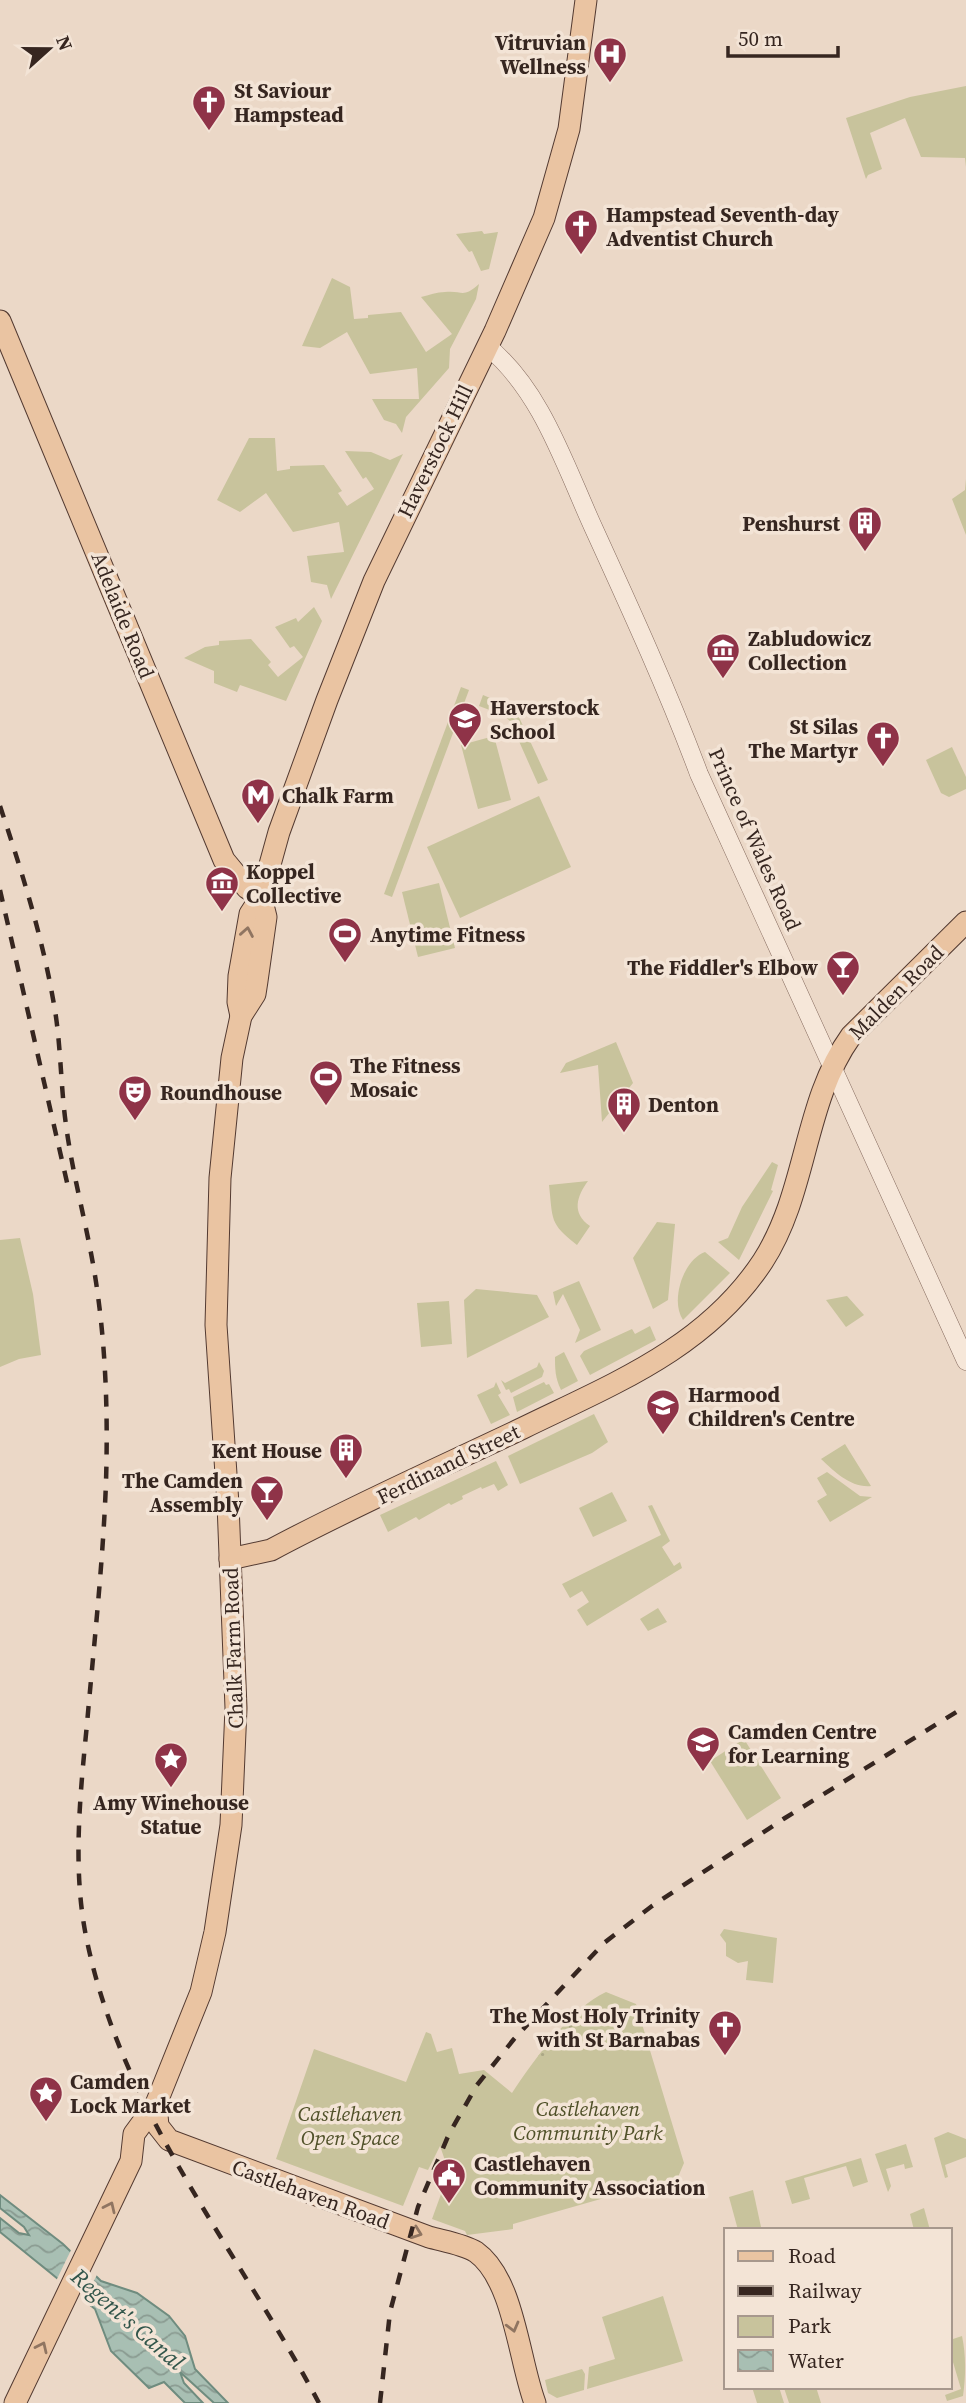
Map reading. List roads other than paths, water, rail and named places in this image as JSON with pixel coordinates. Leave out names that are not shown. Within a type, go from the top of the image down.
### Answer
[{"type":"main road","name":"Haverstock Hill","points":[[249,972],[250,914],[261,897],[289,805],[374,581],[532,249],[559,170],[573,108],[586,0]]},
{"type":"main road","name":"Adelaide Road","points":[[0,321],[224,860],[247,888],[261,897]]},
{"type":"main road","name":"Malden Road","points":[[662,1358],[685,1343],[728,1303],[763,1261],[794,1196],[819,1098],[832,1066],[851,1036],[966,922]]},
{"type":"main road","name":"Chalk Farm Road","points":[[16,2403],[131,2161],[134,2134],[156,2104],[190,2022],[207,1969],[231,1825],[236,1707],[216,1325],[223,1124],[241,1016],[238,1002],[249,972]]},
{"type":"main road","name":"Ferdinand Street","points":[[230,1559],[261,1554],[619,1382],[662,1358]]},
{"type":"main road","points":[[131,2161],[149,2143],[169,2140],[158,2126],[156,2104]]},
{"type":"main road","name":"Castlehaven Road","points":[[169,2140],[429,2237],[473,2250],[489,2264],[502,2288],[535,2403]]},
{"type":"street","name":"Prince of Wales Road","points":[[487,346],[506,361],[523,382],[554,440],[966,1361]]},
{"type":"water","name":"Regent's Canal","points":[[0,2195],[63,2244],[101,2281],[137,2293],[169,2316],[185,2336],[195,2369],[228,2403],[214,2403],[180,2372],[184,2383],[203,2403],[185,2403],[164,2382],[149,2388],[111,2351],[95,2309],[0,2232],[0,2218],[19,2233],[29,2235],[24,2227],[0,2208]]},
{"type":"railway","points":[[0,806],[32,910],[51,990],[58,1030],[66,1125],[96,1282],[106,1382],[105,1512],[79,1833],[80,1888],[87,1941],[104,2004],[127,2065],[155,2123],[319,2403]]},
{"type":"railway","points":[[0,890],[69,1191]]},
{"type":"railway","points":[[380,2403],[390,2312],[418,2207],[449,2134],[477,2085],[514,2039],[604,1943],[652,1906],[785,1818],[966,1706]]},
{"type":"place","name":"Vitruvian Wellness","points":[[610,84]]},
{"type":"place","name":"St Saviour Hampstead","points":[[209,132]]},
{"type":"place","name":"Hampstead Seventh-day Adventist Church","points":[[581,256]]},
{"type":"place","name":"Penshurst","points":[[865,553]]},
{"type":"place","name":"Zabludowicz Collection","points":[[723,680]]},
{"type":"place","name":"Haverstock School","points":[[465,749]]},
{"type":"place","name":"St Silas The Martyr","points":[[883,768]]},
{"type":"place","name":"Chalk Farm","points":[[258,825]]},
{"type":"place","name":"Koppel Collective","points":[[222,913]]},
{"type":"place","name":"Anytime Fitness","points":[[345,964]]},
{"type":"place","name":"The Fiddler's Elbow","points":[[843,997]]},
{"type":"place","name":"The Fitness Mosaic","points":[[326,1107]]},
{"type":"place","name":"Roundhouse","points":[[135,1122]]},
{"type":"place","name":"Denton","points":[[624,1134]]},
{"type":"place","name":"Harmood Children's Centre","points":[[663,1436]]},
{"type":"place","name":"Kent House","points":[[346,1480]]},
{"type":"place","name":"The Camden Assembly","points":[[267,1522]]},
{"type":"place","name":"Camden Centre for Learning","points":[[703,1773]]},
{"type":"place","name":"Amy Winehouse Statue","points":[[171,1789]]},
{"type":"place","name":"The Most Holy Trinity with St Barnabas","points":[[725,2057]]},
{"type":"place","name":"Camden Lock Market","points":[[46,2123]]},
{"type":"place","name":"Castlehaven Community Association","points":[[449,2205]]},
{"type":"park label","name":"Castlehaven Community Park","points":[[588,2120]]},
{"type":"park label","name":"Castlehaven Open Space","points":[[350,2125]]}]
